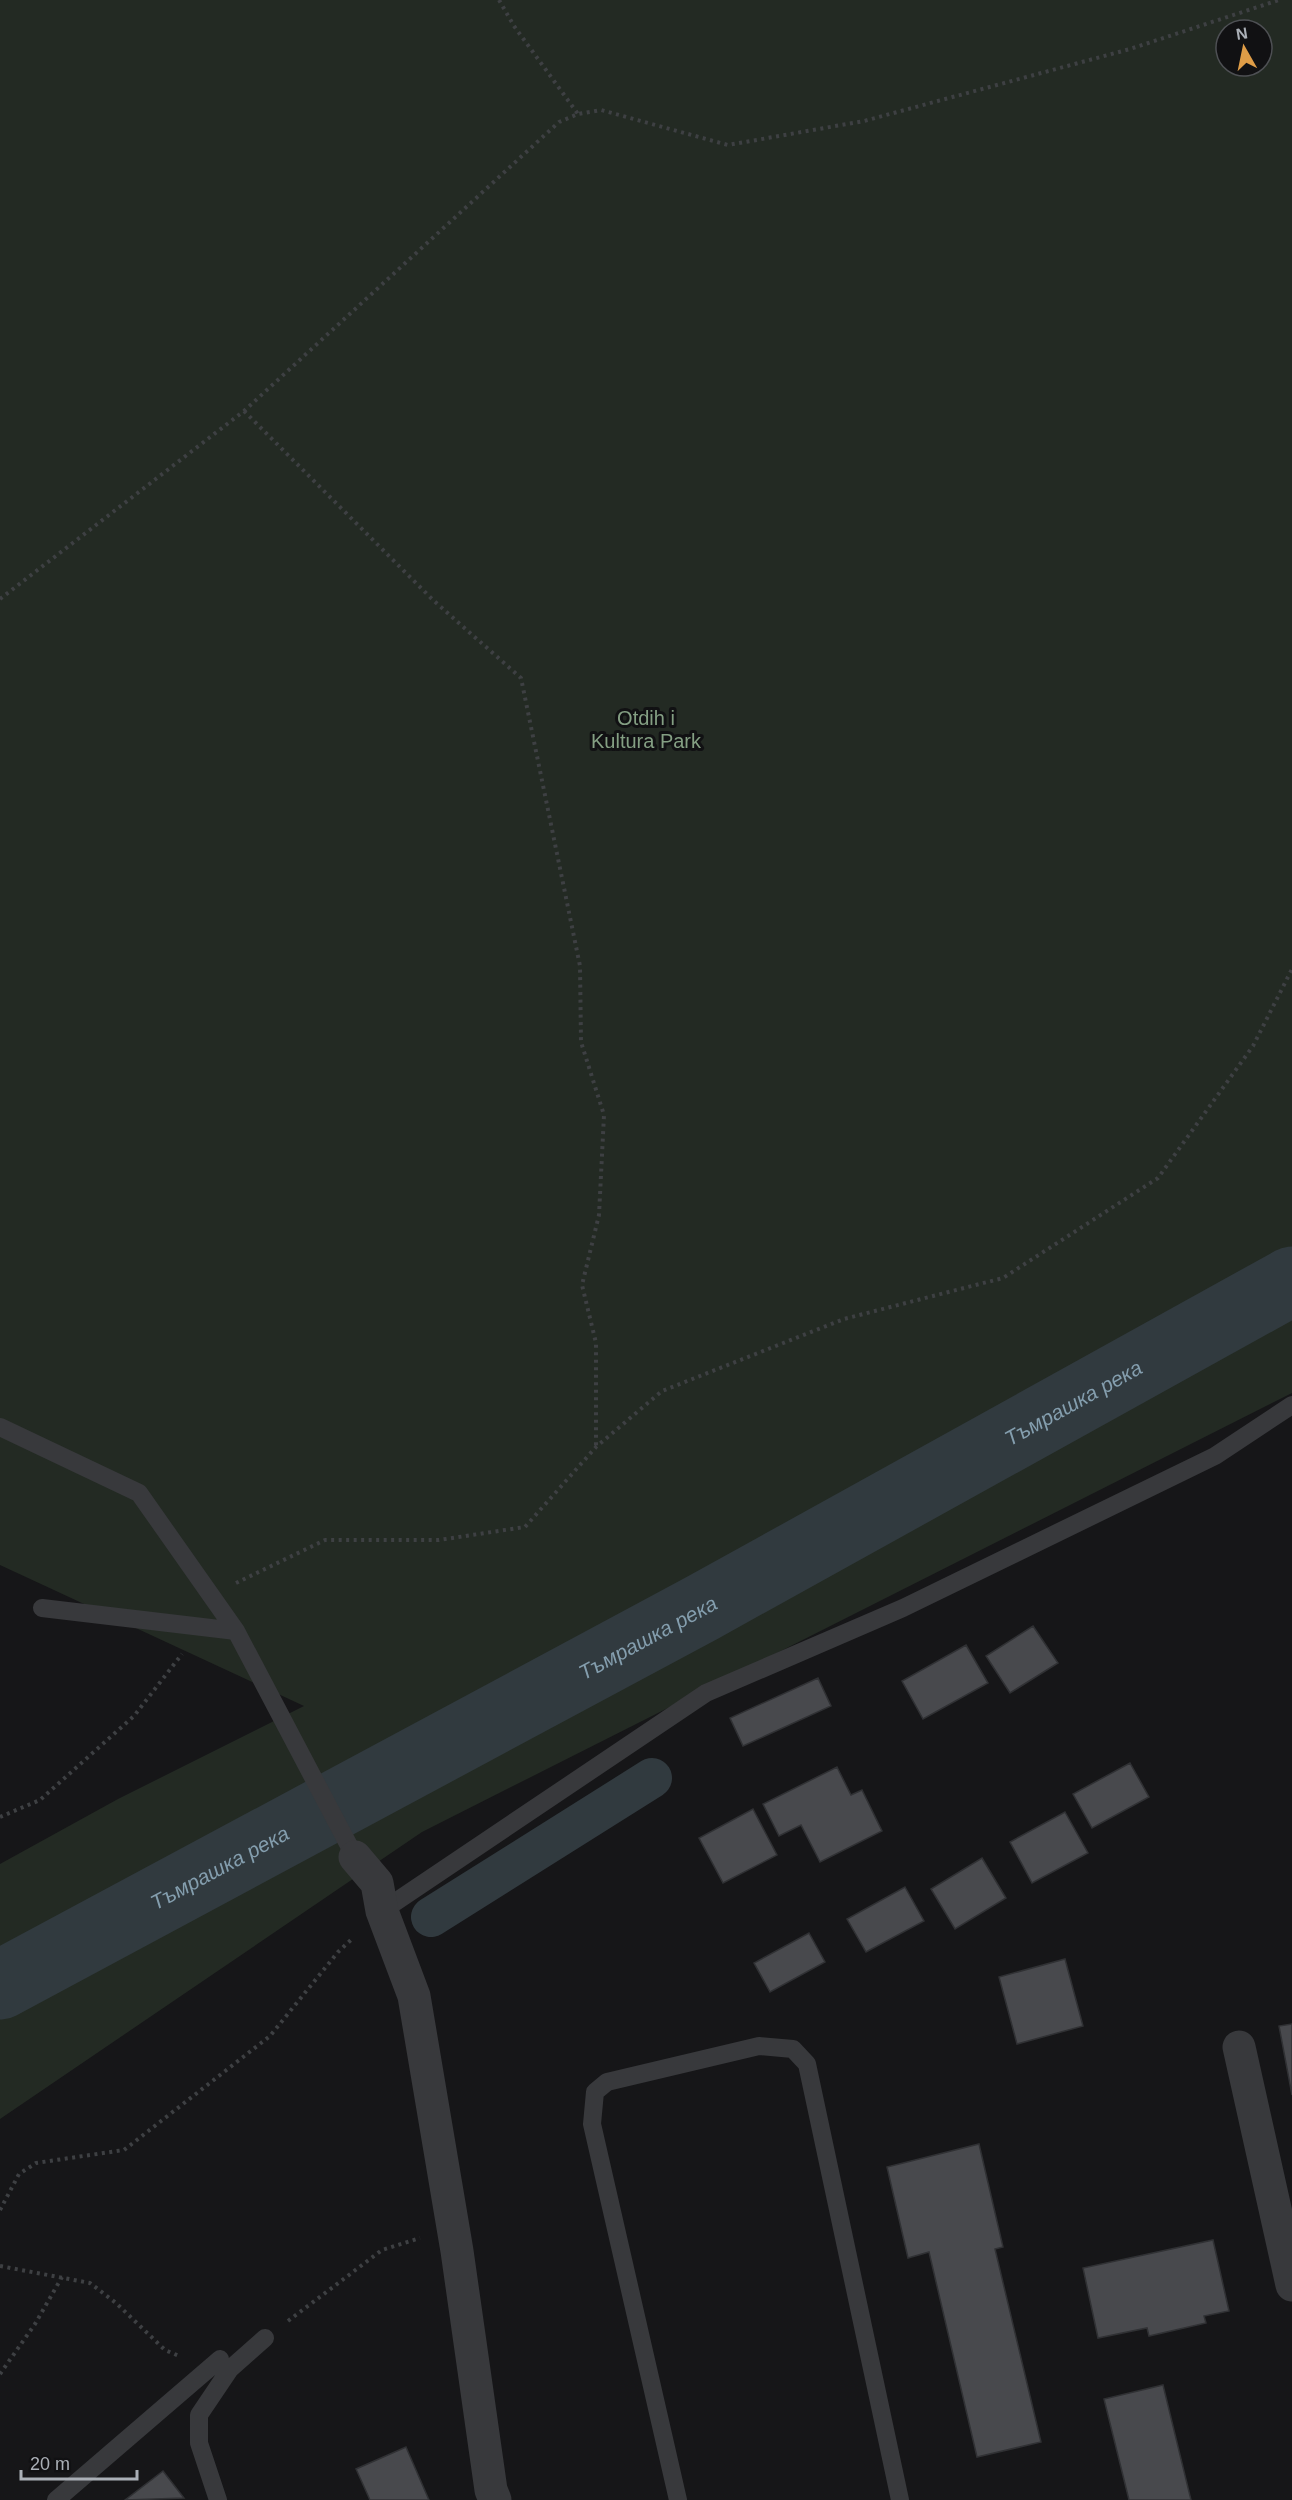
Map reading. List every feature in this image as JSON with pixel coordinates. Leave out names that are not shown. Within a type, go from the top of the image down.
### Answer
[{"type":"street","points":[[355,1857],[377,1883],[382,1911],[414,1996],[457,2251],[491,2490],[495,2500]]},
{"type":"street","points":[[1239,2047],[1292,2285]]},
{"type":"lane","points":[[382,1911],[706,1693],[903,1608],[1204,1461],[1292,1405]]},
{"type":"lane","points":[[0,1427],[139,1493],[236,1631],[355,1857]]},
{"type":"lane","points":[[42,1608],[236,1631]]},
{"type":"lane","points":[[678,2500],[592,2124],[595,2091],[607,2082],[759,2046],[793,2049],[807,2064],[900,2500]]},
{"type":"lane","points":[[218,2500],[199,2443],[199,2415],[230,2369],[266,2338]]},
{"type":"lane","points":[[56,2500],[220,2359]]},
{"type":"path","points":[[499,0],[514,26],[578,114]]},
{"type":"path","points":[[0,599],[244,411],[559,122],[578,114],[601,110],[728,145],[876,118],[1130,49],[1279,0]]},
{"type":"path","points":[[244,411],[434,601],[521,678],[580,966],[581,1042],[604,1115],[599,1215],[582,1285],[596,1344],[596,1448]]},
{"type":"path","points":[[210,1596],[325,1539],[439,1540],[525,1527],[596,1448],[662,1390],[844,1319],[1003,1278],[1158,1178],[1253,1046],[1292,969]]},
{"type":"path","points":[[0,1817],[40,1800],[134,1716],[196,1637],[199,1626]]},
{"type":"path","points":[[0,2210],[19,2174],[36,2163],[124,2150],[270,2036],[338,1952],[382,1911]]},
{"type":"path","points":[[266,2338],[382,2250],[422,2237],[457,2251]]},
{"type":"path","points":[[0,2266],[90,2283],[116,2303],[165,2350],[204,2364],[220,2359]]},
{"type":"path","points":[[0,2374],[35,2324],[62,2277]]},
{"type":"green space","name":"Otdih i Kultura Park","points":[[0,0],[1292,0],[1292,1393],[422,1832],[0,2119],[0,1864],[118,1799],[304,1706],[0,1565]]},
{"type":"building","points":[[1033,1626],[1058,1663],[1010,1693],[986,1656]]},
{"type":"building","points":[[966,1645],[988,1683],[923,1719],[902,1681]]},
{"type":"building","points":[[818,1678],[831,1706],[743,1746],[730,1718]]},
{"type":"building","points":[[1130,1763],[1149,1797],[1092,1828],[1073,1794]]},
{"type":"building","points":[[837,1767],[851,1795],[862,1790],[882,1831],[820,1862],[801,1825],[779,1836],[763,1804]]},
{"type":"building","points":[[753,1809],[777,1855],[723,1883],[699,1838]]},
{"type":"building","points":[[1065,1812],[1088,1853],[1032,1883],[1010,1842]]},
{"type":"building","points":[[982,1858],[1006,1898],[955,1929],[931,1889]]},
{"type":"building","points":[[905,1887],[924,1921],[866,1952],[847,1919]]},
{"type":"building","points":[[809,1933],[825,1962],[770,1992],[754,1963]]},
{"type":"building","points":[[1065,1959],[1083,2026],[1017,2044],[999,1977]]},
{"type":"building","points":[[1292,2024],[1292,2095],[1279,2026]]},
{"type":"building","points":[[979,2144],[1003,2247],[995,2249],[1041,2442],[977,2457],[929,2252],[908,2258],[887,2167]]},
{"type":"building","points":[[1213,2240],[1229,2311],[1204,2316],[1206,2323],[1149,2336],[1147,2328],[1098,2338],[1083,2268]]},
{"type":"building","points":[[1163,2385],[1191,2500],[1129,2500],[1104,2399]]},
{"type":"building","points":[[406,2447],[429,2500],[370,2500],[356,2469]]},
{"type":"building","points":[[163,2471],[184,2498],[125,2500]]},
{"type":"waterway","name":"Тъмрашка река","points":[[0,1985],[702,1608],[1292,1281]]},
{"type":"waterway","points":[[431,1917],[652,1778]]}]
